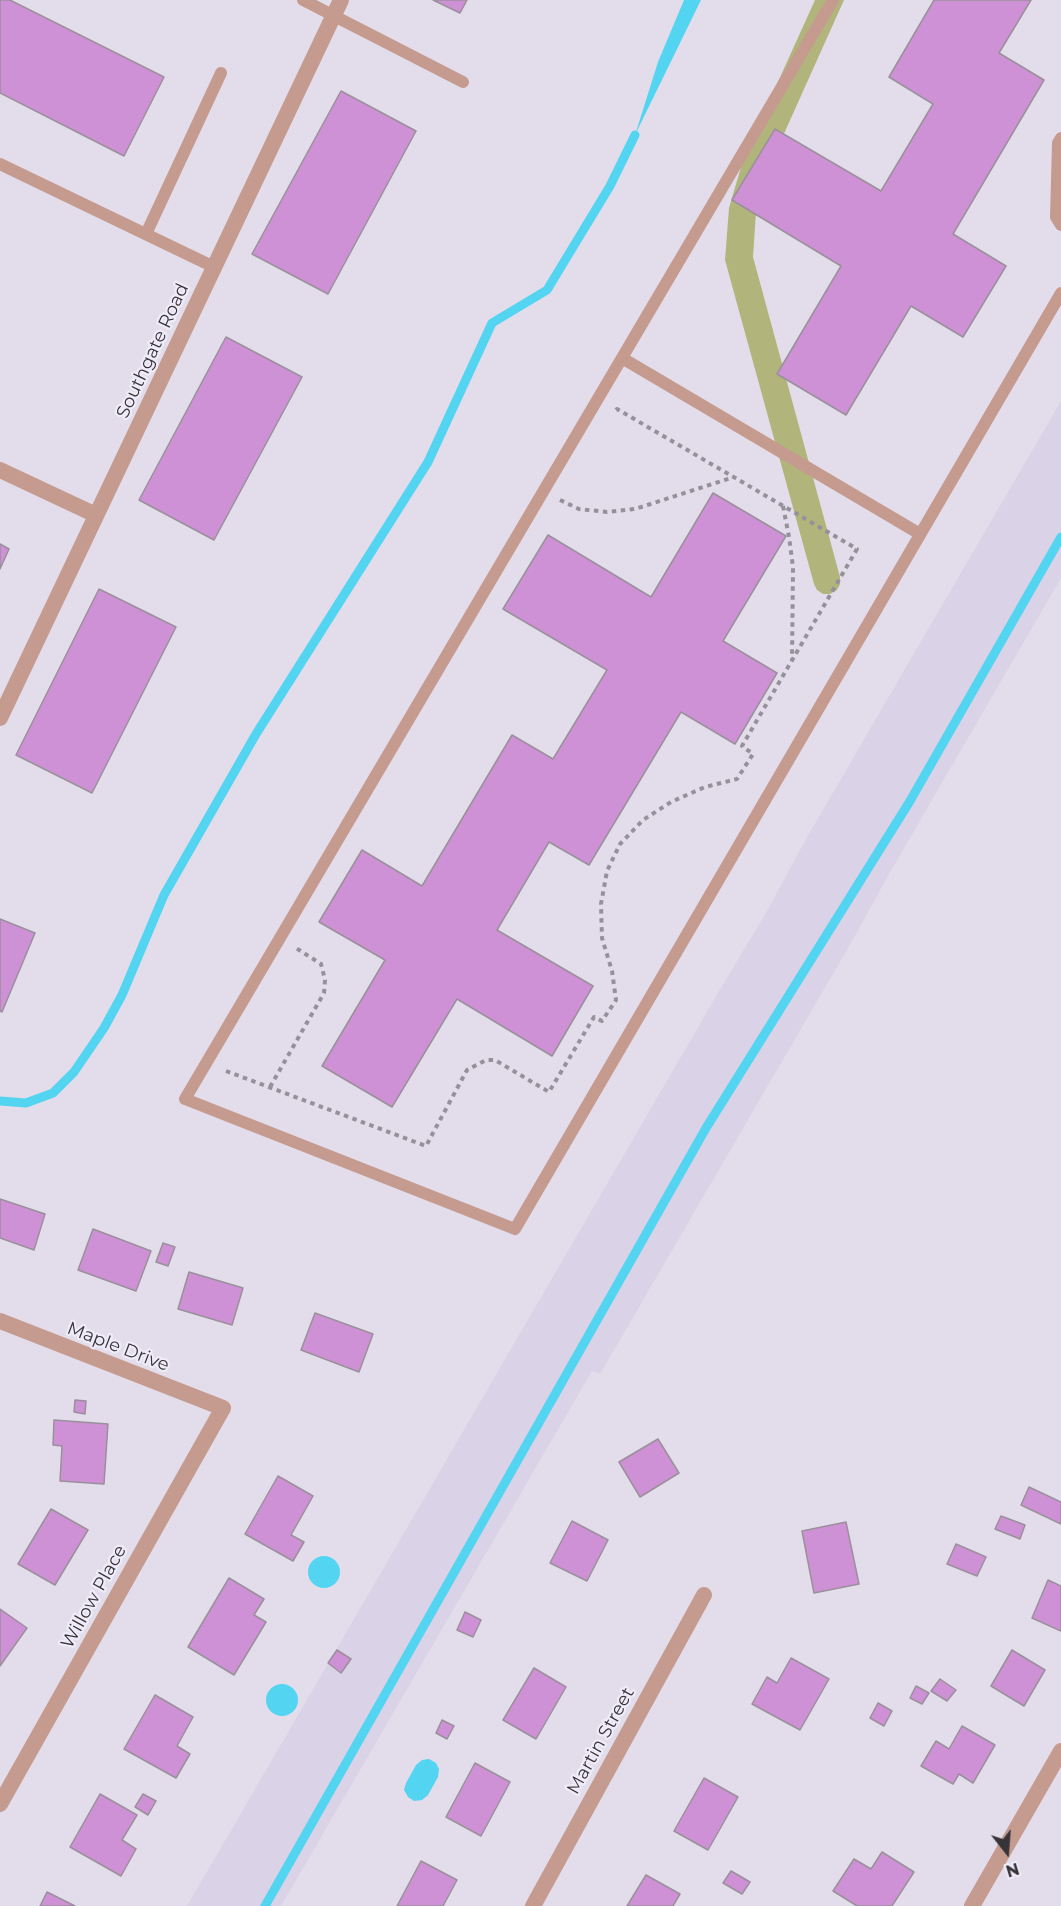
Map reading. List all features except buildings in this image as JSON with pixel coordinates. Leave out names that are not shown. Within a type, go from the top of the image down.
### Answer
[{"type":"street","name":"Southgate Road","points":[[0,718],[338,7]]},
{"type":"street","points":[[0,470],[96,515]]},
{"type":"street","name":"Maple Drive","points":[[0,1322],[223,1408]]},
{"type":"street","name":"Willow Place","points":[[0,1804],[223,1408]]},
{"type":"street","name":"Martin Street","points":[[533,1906],[704,1595]]},
{"type":"street","points":[[972,1906],[1056,1772],[1061,1751]]},
{"type":"lane","points":[[303,0],[338,7],[463,82]]},
{"type":"lane","points":[[833,0],[185,1099],[515,1229],[1061,293]]},
{"type":"lane","points":[[146,234],[221,73]]},
{"type":"lane","points":[[1061,138],[1058,143],[1056,217],[1061,225]]},
{"type":"lane","points":[[0,164],[214,267]]},
{"type":"lane","points":[[622,358],[920,534]]},
{"type":"path","points":[[223,1070],[426,1146],[467,1070],[486,1060],[495,1060],[549,1092],[594,1017],[602,1021],[616,1000],[612,971],[602,938],[601,904],[607,871],[620,844],[643,820],[671,802],[705,787],[737,779],[753,754],[742,746],[857,549],[617,409],[611,417]]},
{"type":"path","points":[[559,500],[579,509],[607,512],[635,509],[734,477]]},
{"type":"path","points":[[554,510],[565,490]]},
{"type":"path","points":[[783,506],[793,567],[792,662]]},
{"type":"path","points":[[270,1087],[324,993],[325,980],[321,964],[289,944]]},
{"type":"shaded area","points":[[1061,401],[1061,578],[851,943],[600,1374],[592,1371],[281,1906],[187,1906],[767,911],[806,839]]},
{"type":"green space","points":[[815,0],[844,0],[769,167],[756,212],[753,257],[840,577],[837,590],[830,594],[823,594],[814,584],[725,260],[729,208],[744,157]]},
{"type":"water","points":[[684,0],[701,0],[635,135],[658,62]]},
{"type":"water","points":[[324,1556],[336,1560],[340,1572],[336,1584],[324,1588],[312,1584],[308,1572],[312,1560]]},
{"type":"water","points":[[282,1684],[294,1688],[298,1700],[294,1712],[282,1716],[270,1712],[266,1700],[270,1688]]},
{"type":"water","points":[[429,1759],[436,1763],[439,1769],[438,1777],[428,1795],[422,1800],[414,1801],[404,1790],[406,1783],[416,1765],[422,1760]]},
{"type":"waterway","points":[[0,1101],[26,1103],[53,1093],[74,1072],[104,1028],[122,995],[164,895],[256,734],[428,462],[492,323],[547,290],[610,186],[635,135]]},
{"type":"waterway","points":[[265,1906],[706,1128],[910,801],[1061,537]]}]
